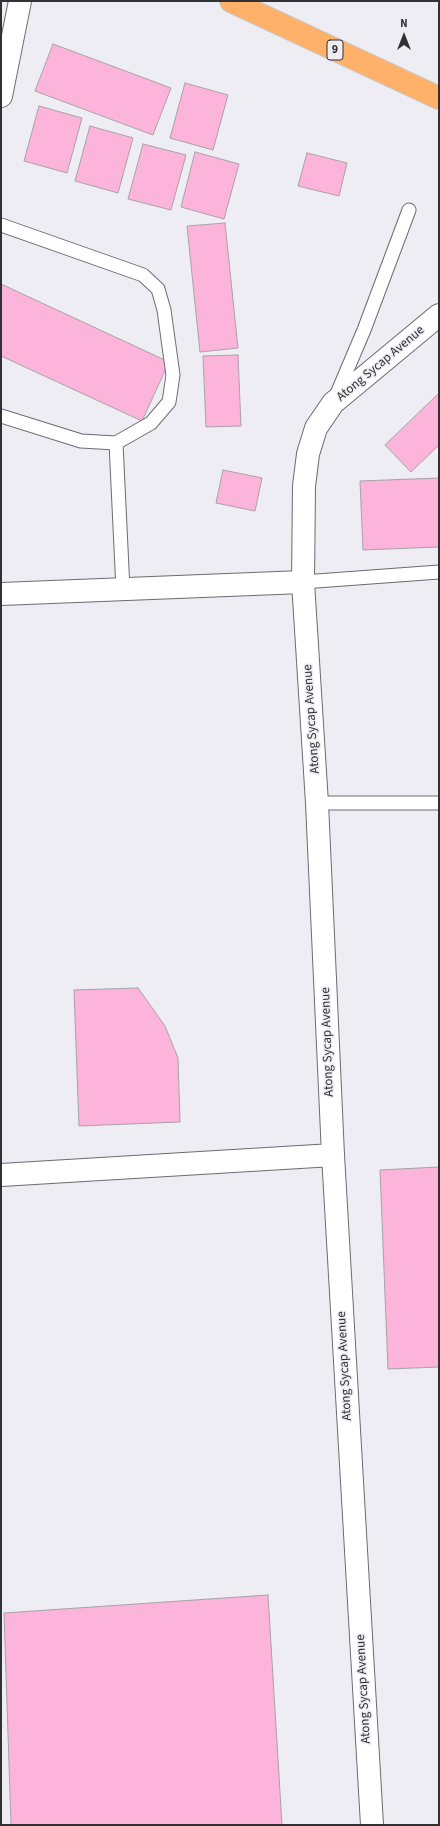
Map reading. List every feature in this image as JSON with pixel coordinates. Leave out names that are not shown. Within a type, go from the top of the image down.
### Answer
[{"type":"highway","name":"9","points":[[231,1],[439,98]]},
{"type":"street","points":[[1,96],[20,1]]},
{"type":"street","name":"Atong Sycap Avenue","points":[[372,1825],[333,1155],[317,803],[303,582],[304,486],[308,454],[316,428],[333,403],[439,315]]},
{"type":"street","points":[[1,594],[303,582]]},
{"type":"street","points":[[1,1175],[333,1155]]},
{"type":"lane","points":[[333,403],[364,330],[409,210]]},
{"type":"lane","points":[[1,225],[143,275],[158,289],[164,310],[173,375],[169,402],[152,423],[116,443],[81,442],[1,416]]},
{"type":"lane","points":[[116,443],[123,590]]},
{"type":"lane","points":[[303,582],[439,572]]},
{"type":"lane","points":[[317,803],[439,803]]},
{"type":"building","points":[[53,44],[171,88],[153,135],[35,91]]},
{"type":"building","points":[[185,83],[228,95],[213,150],[170,138]]},
{"type":"building","points":[[39,106],[82,118],[67,173],[24,161]]},
{"type":"building","points":[[90,126],[133,138],[118,193],[75,181]]},
{"type":"building","points":[[143,144],[186,155],[171,210],[128,199]]},
{"type":"building","points":[[195,152],[239,164],[224,219],[181,207]]},
{"type":"building","points":[[307,153],[347,163],[339,196],[298,186]]},
{"type":"building","points":[[225,223],[238,348],[200,352],[187,226]]},
{"type":"building","points":[[1,284],[169,362],[142,421],[1,356]]},
{"type":"building","points":[[238,355],[241,426],[206,427],[203,356]]},
{"type":"building","points":[[439,393],[439,445],[411,472],[385,445]]},
{"type":"building","points":[[223,470],[262,478],[255,511],[216,503]]},
{"type":"building","points":[[439,478],[439,547],[363,550],[360,481]]},
{"type":"building","points":[[138,988],[165,1026],[178,1058],[180,1122],[79,1126],[74,990]]},
{"type":"building","points":[[439,1167],[439,1367],[388,1369],[380,1170]]},
{"type":"building","points":[[268,1595],[282,1825],[11,1825],[4,1613]]}]
